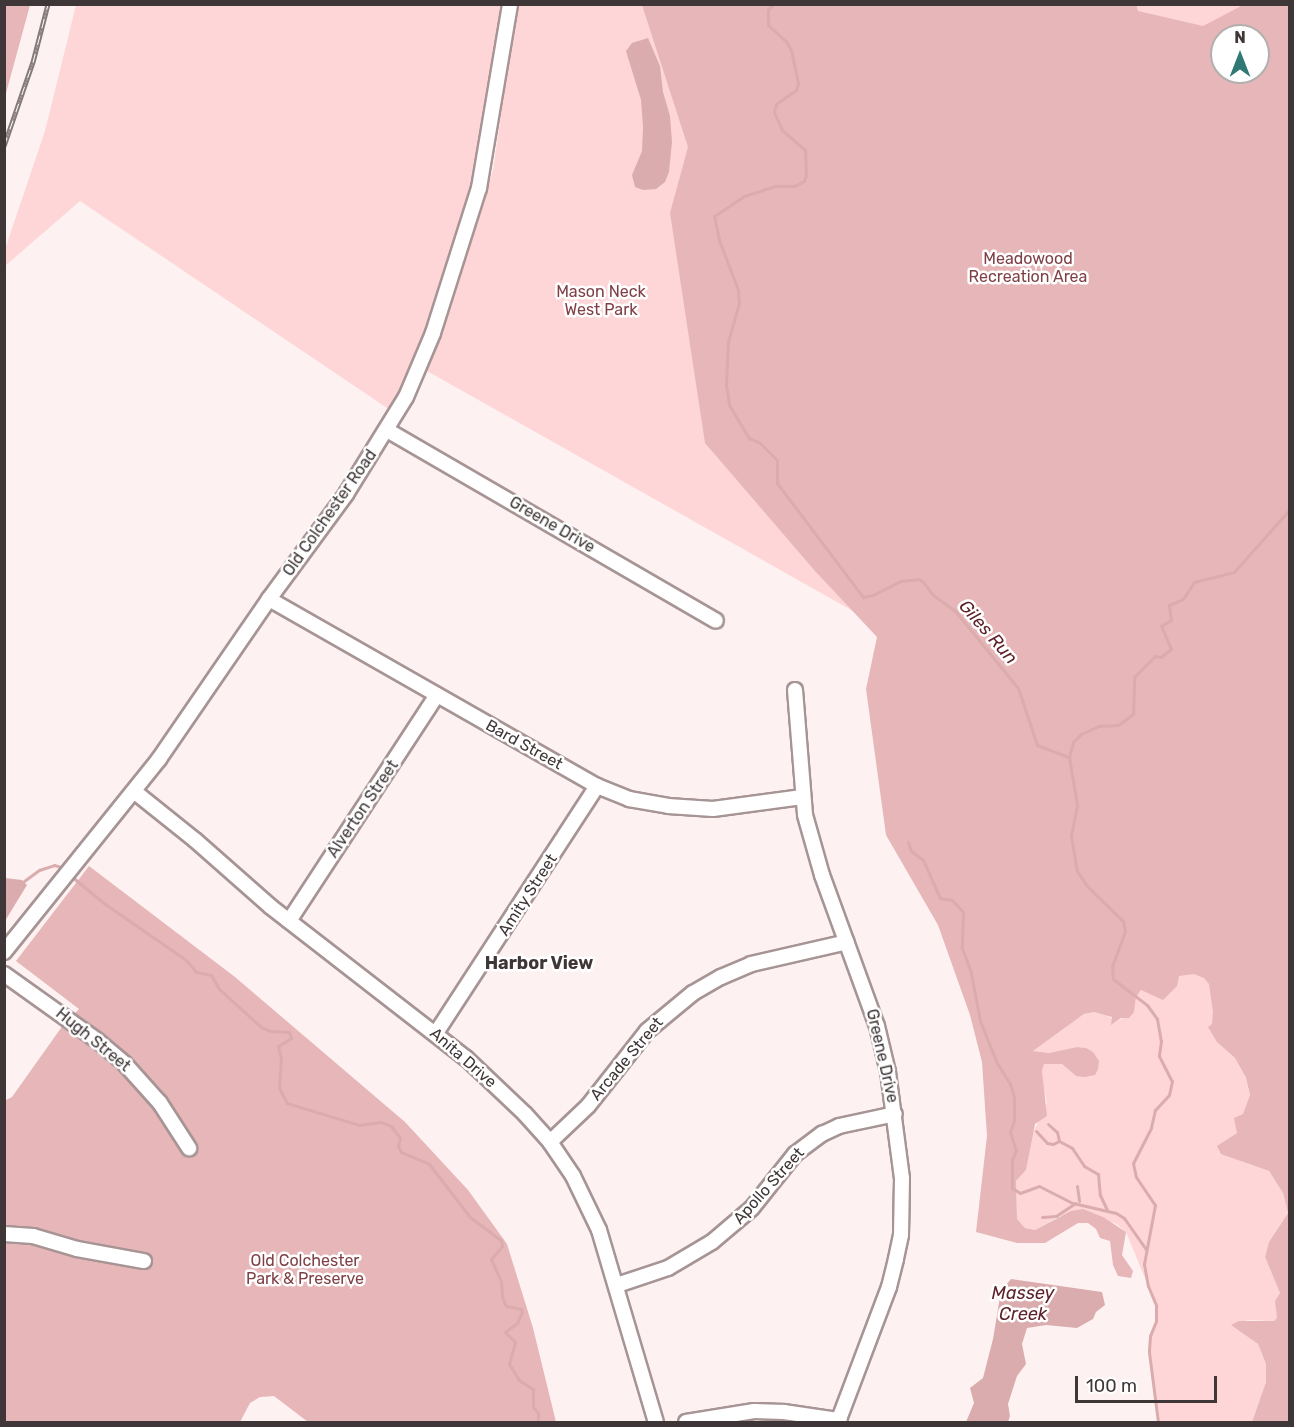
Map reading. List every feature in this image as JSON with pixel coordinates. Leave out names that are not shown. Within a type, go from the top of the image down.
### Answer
[{"type":"street","name":"Old Colchester Road","points":[[4,952],[46,897],[135,792],[336,507],[387,430],[419,371],[479,189],[510,4]]},
{"type":"street","name":"Greene Drive","points":[[387,430],[716,621]]},
{"type":"street","name":"Bard Street","points":[[269,599],[597,786],[629,798],[693,809],[731,808],[802,797]]},
{"type":"street","name":"Greene Drive","points":[[795,690],[802,797],[814,850],[877,1026],[895,1114],[902,1178],[899,1243],[889,1287],[839,1421]]},
{"type":"street","name":"Alverton Street","points":[[289,921],[437,695]]},
{"type":"street","name":"Amity Street","points":[[436,1033],[597,786]]},
{"type":"street","name":"Anita Drive","points":[[135,792],[289,921],[436,1033],[499,1088],[550,1142],[573,1176],[593,1214],[656,1422]]},
{"type":"street","name":"Arcade Street","points":[[550,1142],[588,1106],[646,1031],[693,993],[721,976],[751,964],[847,942]]},
{"type":"street","name":"Hugh Street","points":[[4,974],[99,1041],[125,1064],[160,1103],[189,1148]]},
{"type":"street","name":"Apollo Street","points":[[616,1285],[668,1268],[712,1242],[752,1208],[795,1154],[822,1134],[848,1124],[895,1114]]},
{"type":"street","points":[[4,1234],[33,1236],[77,1249],[144,1262]]},
{"type":"street","points":[[686,1422],[754,1411],[784,1412],[839,1421]]},
{"type":"green space","name":"Meadowood Recreation Area","points":[[1136,4],[1138,11],[1203,26],[1243,5],[1289,5],[1289,1422],[1252,1422],[1266,1382],[1266,1364],[1258,1344],[1231,1325],[1239,1321],[1274,1321],[1277,1318],[1275,1301],[1280,1293],[1265,1257],[1269,1242],[1288,1213],[1283,1193],[1269,1171],[1221,1154],[1217,1146],[1237,1133],[1234,1118],[1243,1114],[1250,1095],[1246,1078],[1235,1058],[1217,1042],[1208,1027],[1212,1024],[1213,1012],[1209,984],[1204,978],[1194,974],[1179,976],[1177,986],[1163,1000],[1141,990],[1136,997],[1134,1012],[1129,1018],[1121,1018],[1111,1025],[1112,1017],[1094,1012],[1084,1014],[1033,1051],[1049,1053],[1077,1047],[1086,1048],[1093,1052],[1099,1061],[1095,1075],[1084,1077],[1076,1076],[1062,1064],[1044,1064],[1042,1071],[1047,1116],[1035,1124],[1026,1170],[1016,1181],[1017,1219],[1025,1228],[1035,1230],[1071,1211],[1083,1209],[1103,1217],[1126,1232],[1122,1255],[1133,1271],[1131,1278],[1118,1276],[1113,1265],[1110,1241],[1100,1238],[1096,1229],[1088,1223],[1078,1223],[1045,1243],[1017,1243],[976,1232],[987,1136],[982,1062],[970,1015],[938,925],[886,835],[866,689],[877,637],[815,571],[705,443],[670,213],[688,147],[642,5]]},
{"type":"green space","points":[[4,5],[30,5],[5,97]]},
{"type":"green space","points":[[76,5],[504,5],[483,146],[470,198],[451,248],[435,310],[415,362],[390,410],[80,201],[5,266],[4,252],[45,131]]},
{"type":"green space","name":"Meadowood Recreation Area","points":[[517,5],[1289,5],[1217,1042],[1235,1058],[1246,1079],[1250,1095],[1237,1133],[1218,1146],[1241,1161],[1269,1171],[1283,1193],[1288,1213],[1269,1242],[1265,1257],[1280,1293],[1276,1309],[1278,1318],[1274,1321],[1248,1320],[1232,1325],[1258,1344],[1266,1364],[1266,1382],[1252,1422],[1158,1422],[1149,1352],[1150,1336],[1156,1321],[1156,1305],[1126,1232],[1115,1223],[1060,1216],[1035,1230],[1025,1228],[1017,1219],[1016,1181],[1026,1170],[1031,1137],[1047,1103],[1043,1087],[1044,1064],[1062,1064],[1076,1076],[1086,1048],[1077,1047],[1049,1053],[1033,1051],[1084,1014],[1094,1012],[1105,1015],[1112,1018],[1112,1024],[1134,1012],[1136,997],[1141,990],[1155,995],[917,647],[427,371],[443,328],[462,259],[493,170]]},
{"type":"green space","name":"Old Colchester Park & Preserve","points":[[89,866],[235,977],[405,1122],[468,1190],[507,1244],[533,1328],[556,1422],[308,1422],[274,1396],[260,1397],[250,1403],[240,1422],[5,1422],[4,1101],[12,1097],[61,1028],[79,1009],[16,961]]},
{"type":"water","points":[[648,38],[660,66],[663,92],[670,116],[672,142],[669,172],[665,182],[656,189],[643,190],[635,187],[632,175],[642,151],[643,127],[641,100],[626,51],[632,43]]},
{"type":"water","points":[[5,878],[22,880],[27,885],[5,921]]},
{"type":"water","name":"Massey Creek","points":[[1011,1279],[1102,1292],[1105,1305],[1096,1312],[1093,1319],[1077,1328],[1046,1325],[1027,1328],[1022,1344],[1026,1364],[1017,1376],[1008,1404],[1010,1416],[1008,1422],[966,1422],[974,1403],[970,1388],[983,1378],[993,1339],[1001,1291]]},
{"type":"waterway","name":"Giles Run","points":[[773,4],[768,10],[768,25],[786,41],[791,50],[798,83],[796,90],[776,104],[774,112],[782,130],[805,150],[806,175],[804,181],[794,186],[775,186],[744,196],[714,216],[719,240],[738,290],[739,303],[728,342],[726,385],[729,405],[749,438],[760,443],[777,460],[777,483],[863,597],[873,595],[901,581],[919,579],[923,582],[933,595],[956,612],[1018,688],[1037,745],[1069,757],[1077,805],[1071,835],[1077,871],[1087,886],[1123,921],[1125,931],[1112,966],[1113,979],[1147,1005],[1157,1019],[1161,1041],[1159,1056],[1172,1081],[1169,1095],[1155,1110],[1151,1128],[1133,1163],[1136,1177],[1155,1205],[1144,1264],[1148,1286],[1156,1305],[1156,1321],[1150,1336],[1149,1352],[1158,1422]]},
{"type":"waterway","points":[[1069,757],[1073,742],[1081,734],[1099,726],[1118,725],[1133,714],[1134,677],[1155,656],[1161,657],[1171,649],[1161,626],[1171,620],[1169,605],[1183,599],[1194,582],[1234,572],[1290,509]]},
{"type":"waterway","points":[[908,842],[911,851],[923,860],[940,898],[952,900],[963,912],[962,948],[971,973],[980,1021],[1014,1097],[1014,1121],[1010,1132],[1016,1150],[1012,1160],[1012,1188],[1020,1193],[1039,1186],[1073,1203],[1116,1213],[1124,1218],[1146,1250]]},
{"type":"waterway","points":[[24,881],[39,870],[54,865],[61,867]]},
{"type":"waterway","points":[[71,876],[105,904],[186,960],[196,972],[211,975],[219,989],[261,1027],[270,1031],[289,1032],[291,1038],[278,1046],[281,1059],[279,1088],[287,1103],[359,1125],[381,1122],[391,1126],[400,1138],[398,1146],[401,1152],[429,1164],[470,1217],[501,1240],[502,1246],[491,1259],[501,1281],[502,1297],[506,1306],[521,1309],[522,1312],[517,1323],[505,1332],[515,1342],[509,1364],[519,1380],[533,1389],[533,1407],[538,1413],[538,1422]]},
{"type":"waterway","points":[[1048,1124],[1057,1132],[1059,1141],[1072,1148],[1084,1166],[1098,1174],[1100,1195],[1107,1210]]},
{"type":"waterway","points":[[1036,1131],[1047,1143],[1053,1144],[1059,1141]]},
{"type":"waterway","points":[[1077,1186],[1079,1201]]},
{"type":"waterway","points":[[1042,1217],[1056,1216],[1075,1203]]},
{"type":"railway","points":[[4,146],[33,62],[48,4]]},
{"type":"district","name":"Harbor View","points":[[539,963]]},
{"type":"park label","name":"Mason Neck West Park","points":[[601,301]]}]
